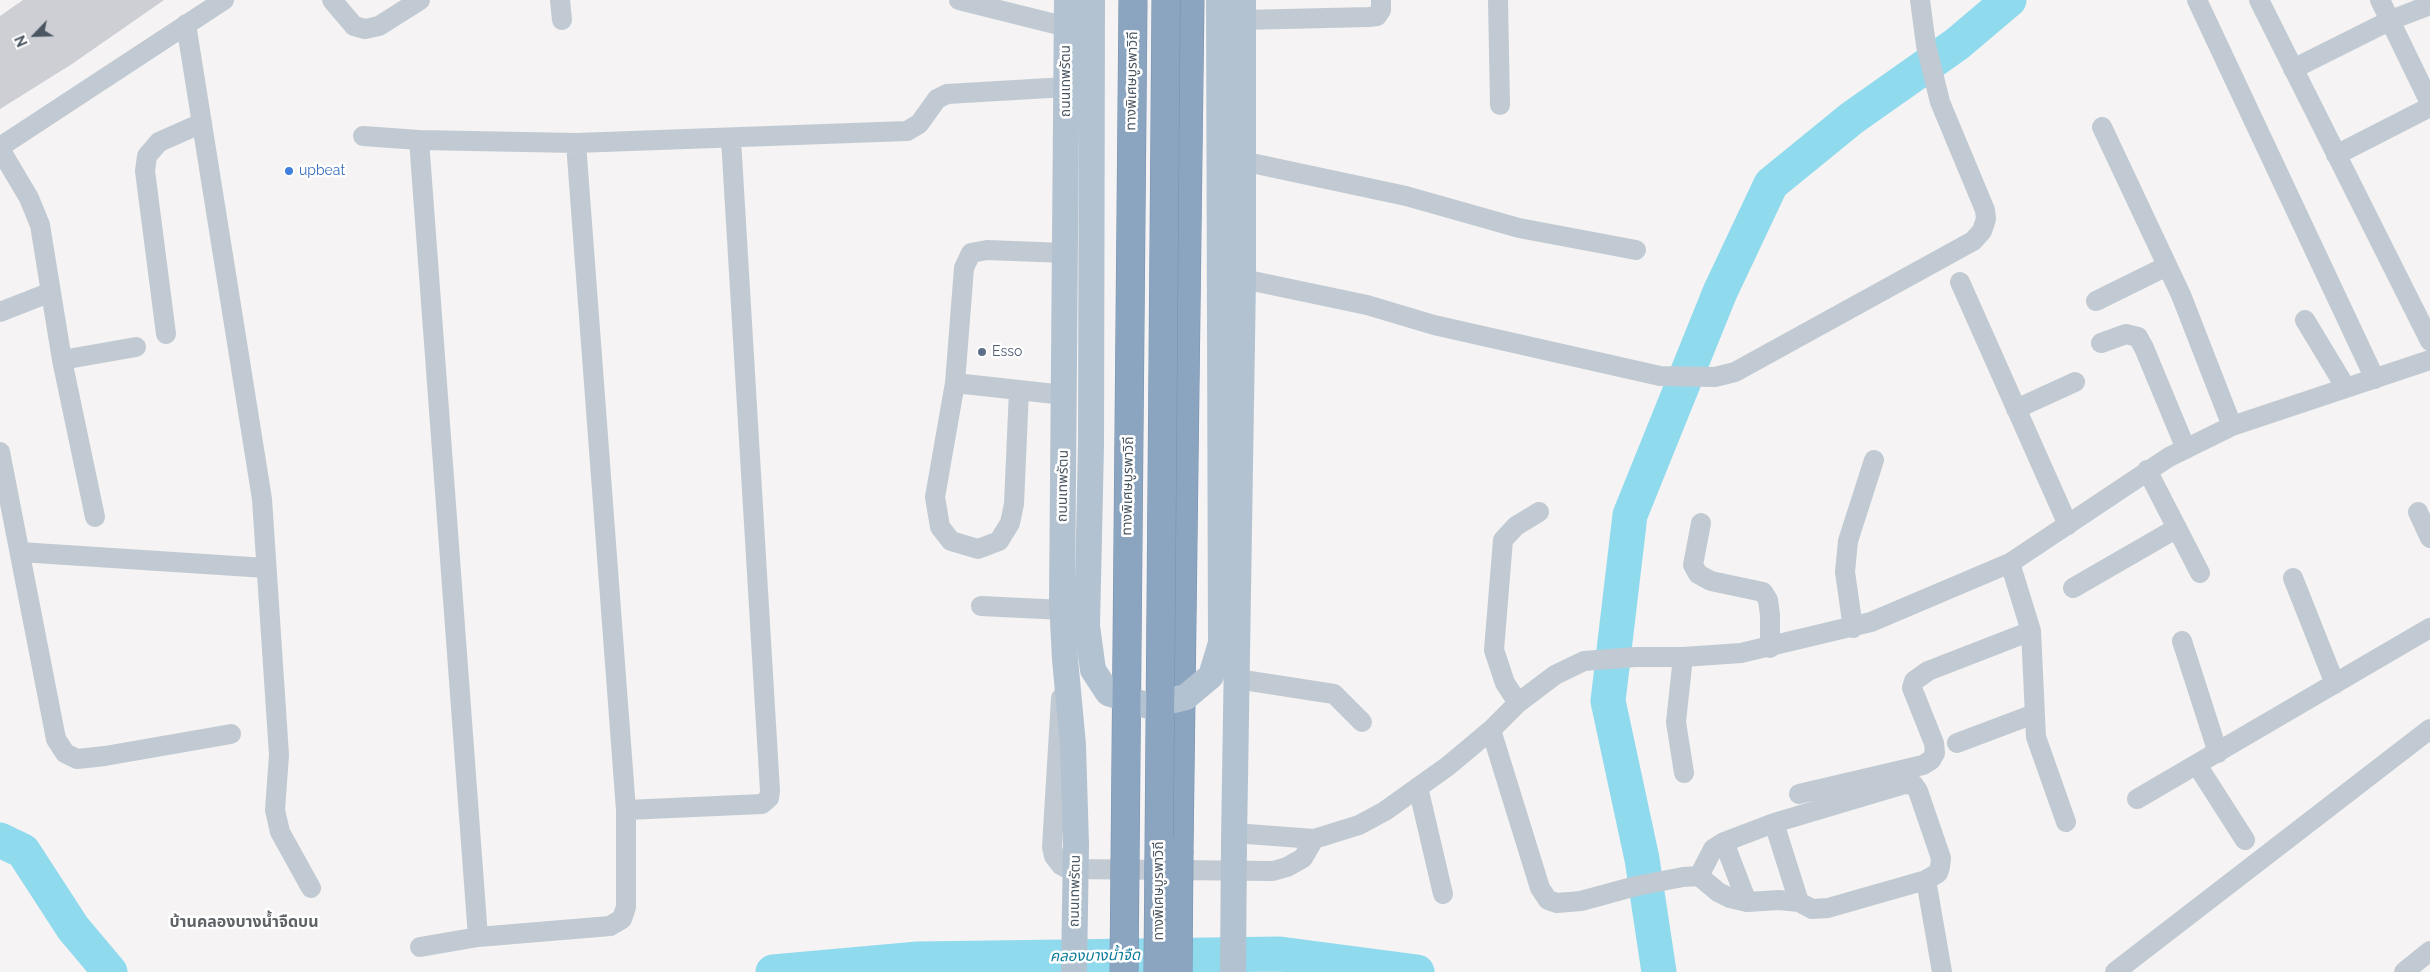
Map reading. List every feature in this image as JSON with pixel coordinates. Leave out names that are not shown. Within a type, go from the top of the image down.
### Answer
[{"type":"highway","points":[[1114,972],[1121,0]]},
{"type":"highway","name":"ทางพิเศษบูรพาวิถี","points":[[1124,972],[1133,0]]},
{"type":"highway","name":"ทางพิเศษบูรพาวิถี","points":[[1158,972],[1166,0]]},
{"type":"highway","points":[[1178,972],[1190,0]]},
{"type":"main road","name":"ถนนเทพรัตน","points":[[1067,0],[1063,610],[1064,659],[1073,745],[1076,845],[1074,972]]},
{"type":"main road","points":[[1092,0],[1091,446],[1087,626],[1093,670],[1108,693],[1149,706],[1186,697],[1211,676],[1220,643],[1218,0]]},
{"type":"main road","points":[[1233,972],[1243,279],[1242,10]]},
{"type":"street","points":[[96,517],[62,360],[36,213],[0,148],[224,0]]},
{"type":"street","points":[[332,0],[354,26],[365,29],[379,26],[420,0]]},
{"type":"street","points":[[560,0],[562,20]]},
{"type":"street","points":[[959,0],[1011,7],[1067,27]]},
{"type":"street","points":[[1242,10],[1368,17],[1377,16],[1381,10],[1381,0]]},
{"type":"street","points":[[1498,0],[1500,105]]},
{"type":"street","points":[[1243,279],[1367,305],[1434,325],[1660,376],[1715,376],[1735,372],[1973,241],[1982,231],[1986,219],[1984,210],[1940,102],[1926,45],[1920,0]]},
{"type":"street","points":[[2198,0],[2375,379]]},
{"type":"street","points":[[2259,0],[2430,341]]},
{"type":"street","points":[[2336,155],[2430,105],[2380,0]]},
{"type":"street","points":[[2293,69],[2391,20],[2430,5]]},
{"type":"street","points":[[186,24],[262,498],[279,754],[276,810],[280,832],[312,888]]},
{"type":"street","points":[[363,136],[419,140],[576,143],[731,139],[907,131],[919,124],[937,99],[947,94],[1066,86]]},
{"type":"street","points":[[166,334],[144,171],[147,156],[159,142],[202,123]]},
{"type":"street","points":[[2102,127],[2181,296],[2232,426]]},
{"type":"street","points":[[626,810],[762,804],[769,798],[731,139]]},
{"type":"street","points":[[419,140],[478,937]]},
{"type":"street","points":[[420,947],[478,937],[610,926],[622,919],[626,907],[626,810],[576,143]]},
{"type":"street","points":[[1242,161],[1406,196],[1519,228],[1636,250]]},
{"type":"street","points":[[1019,390],[1014,504],[1010,523],[999,541],[978,549],[951,541],[940,527],[934,497],[955,383],[964,268],[971,253],[987,250],[1065,253]]},
{"type":"street","points":[[2096,301],[2167,266]]},
{"type":"street","points":[[1960,282],[2068,525]]},
{"type":"street","points":[[0,312],[51,292]]},
{"type":"street","points":[[2305,320],[2346,388]]},
{"type":"street","points":[[2101,343],[2126,334],[2138,337],[2186,449]]},
{"type":"street","points":[[62,360],[136,346]]},
{"type":"street","points":[[1234,837],[1314,839],[1360,825],[1386,811],[1418,787],[1491,730],[1518,703],[1555,675],[1584,661],[1636,656],[1683,657],[1741,653],[1853,628],[2010,563],[2147,470],[2232,426],[2430,360]]},
{"type":"street","points":[[2016,409],[2075,382]]},
{"type":"street","points":[[955,383],[1064,395]]},
{"type":"street","points":[[0,452],[56,739],[65,753],[77,759],[105,756],[231,734]]},
{"type":"street","points":[[1853,628],[1845,572],[1846,556],[1848,541],[1874,460]]},
{"type":"street","points":[[2147,470],[2200,573]]},
{"type":"street","points":[[1518,703],[1503,678],[1494,650],[1503,540],[1516,526],[1539,512]]},
{"type":"street","points":[[2418,512],[2430,538]]},
{"type":"street","points":[[1701,523],[1693,565],[1698,574],[1711,581],[1763,592],[1768,600],[1770,615],[1770,648]]},
{"type":"street","points":[[2073,588],[2177,528]]},
{"type":"street","points":[[20,552],[266,568]]},
{"type":"street","points":[[2010,563],[2031,631],[2036,737],[2066,822]]},
{"type":"street","points":[[2293,578],[2335,684]]},
{"type":"street","points":[[981,606],[1063,610]]},
{"type":"street","points":[[2137,799],[2430,628]]},
{"type":"street","points":[[1799,794],[1923,764],[1931,760],[1935,753],[1934,744],[1912,688],[1914,681],[1928,671],[2031,631]]},
{"type":"street","points":[[2182,641],[2218,753]]},
{"type":"street","points":[[1683,657],[1676,722],[1684,773]]},
{"type":"street","points":[[1064,659],[1058,726],[1052,846],[1054,856],[1061,865],[1068,870],[1273,871],[1288,867],[1303,858],[1314,839]]},
{"type":"street","points":[[1237,679],[1334,694],[1362,722]]},
{"type":"street","points":[[1957,743],[2034,714]]},
{"type":"street","points":[[2115,972],[2430,729]]},
{"type":"street","points":[[1491,730],[1540,888],[1548,900],[1557,903],[1581,901],[1636,886],[1691,876],[1713,849],[1724,842],[1774,823],[1906,784],[1914,785],[1918,791],[1941,858],[1938,872],[1926,880],[1828,908],[1812,909],[1799,902],[1779,900],[1747,902],[1730,898],[1691,876]]},
{"type":"street","points":[[2197,765],[2245,840]]},
{"type":"street","points":[[1418,787],[1443,894]]},
{"type":"street","points":[[1774,823],[1799,902]]},
{"type":"street","points":[[1724,842],[1747,902]]},
{"type":"street","points":[[1926,880],[1942,972]]},
{"type":"street","points":[[2404,972],[2430,951]]},
{"type":"building","points":[[23,0],[164,0],[72,64],[0,109],[0,16]]},
{"type":"waterway","points":[[1659,972],[1642,859],[1608,701],[1630,515],[1720,292],[1771,184],[1852,118],[1957,44],[2009,0]]},
{"type":"waterway","points":[[0,840],[23,851],[73,928],[110,972]]},
{"type":"waterway","name":"คลองบางน้ำจืด","points":[[773,972],[918,959],[1280,954],[1417,972]]},
{"type":"place","name":"upbeat","points":[[289,171]]},
{"type":"place","name":"Esso","points":[[982,352]]},
{"type":"district","name":"บ้านคลองบางน้ำจืดบน","points":[[244,922]]}]
